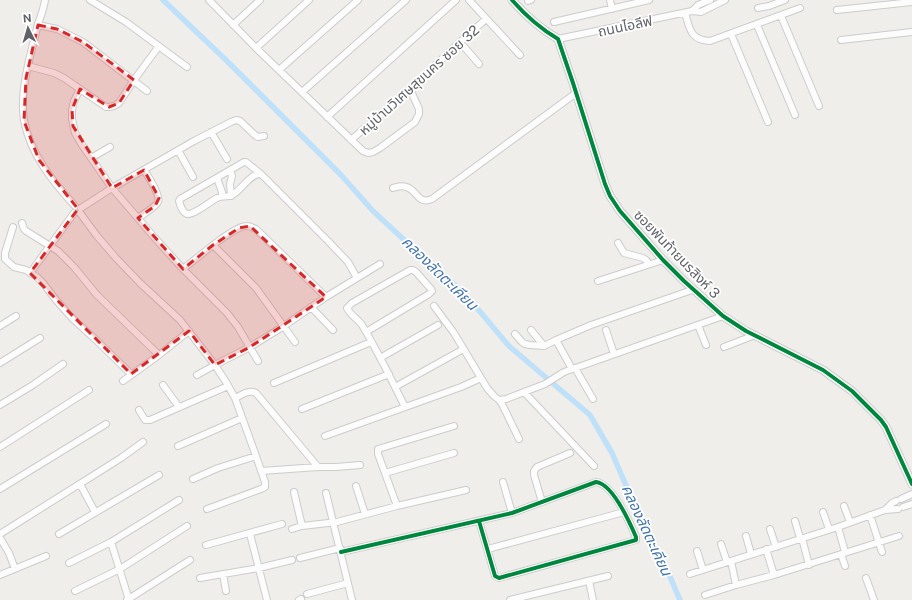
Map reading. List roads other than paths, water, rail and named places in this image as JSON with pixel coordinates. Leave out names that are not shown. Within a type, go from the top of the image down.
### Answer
[{"type":"street","points":[[45,0],[28,66],[23,96],[24,121],[33,149],[60,189],[97,236],[140,283],[180,320],[215,365],[235,398],[265,482],[264,487],[261,489],[207,509]]},
{"type":"street","points":[[90,0],[126,22],[187,67]]},
{"type":"street","points":[[210,0],[256,48],[363,151],[368,153],[373,152],[415,122],[419,114],[419,109],[410,90]]},
{"type":"street","points":[[233,25],[260,0]]},
{"type":"street","points":[[256,48],[309,0]]},
{"type":"street","points":[[279,70],[358,0]]},
{"type":"street","points":[[302,92],[406,0]]},
{"type":"street","points":[[328,117],[456,0]]},
{"type":"street","points":[[469,0],[520,55]]},
{"type":"street","points":[[512,0],[525,14],[558,39]]},
{"type":"street","points":[[610,0],[612,9]]},
{"type":"street","points":[[554,22],[649,0]]},
{"type":"street","name":"ถนนไอลีฟ","points":[[692,11],[697,3],[710,0]]},
{"type":"street","points":[[697,3],[701,12],[725,0]]},
{"type":"street","points":[[758,8],[769,6],[785,0]]},
{"type":"street","points":[[837,10],[912,2]]},
{"type":"street","points":[[685,13],[692,34],[702,41],[710,41],[800,8]]},
{"type":"street","name":"ถนนไอลีฟ","points":[[558,39],[692,11],[701,12]]},
{"type":"street","points":[[781,16],[819,106]]},
{"type":"street","name":"หมู่บ้านวิเศษสุขนคร ซอย 32","points":[[351,140],[410,90],[486,19]]},
{"type":"street","points":[[38,25],[57,29],[83,42],[148,91]]},
{"type":"street","points":[[757,25],[795,115]]},
{"type":"street","points":[[841,40],[912,32]]},
{"type":"street","points":[[731,34],[768,122]]},
{"type":"street","name":"ซอยพันท้ายนรสิงห์ 3","points":[[558,39],[610,196],[620,211],[663,260],[692,290],[723,316],[755,335],[823,370],[852,391],[881,420],[912,484]]},
{"type":"street","points":[[460,42],[479,64]]},
{"type":"street","points":[[28,66],[64,78],[106,107],[110,108],[119,103],[159,46]]},
{"type":"street","points":[[80,89],[74,101],[72,110],[75,134],[112,188],[183,269],[227,313],[238,327],[258,361]]},
{"type":"street","points":[[393,188],[402,186],[406,187],[411,189],[421,200],[427,201],[432,199],[576,93]]},
{"type":"street","points":[[30,273],[77,210],[112,188],[178,150],[236,120],[240,121],[256,136],[264,136]]},
{"type":"street","points":[[211,132],[227,159]]},
{"type":"street","points":[[91,158],[110,147]]},
{"type":"street","points":[[178,150],[192,177]]},
{"type":"street","points":[[261,174],[255,174],[231,196],[219,197],[188,214],[184,211],[179,201],[180,199],[245,162],[261,174],[323,235],[348,262],[357,278]]},
{"type":"street","points":[[138,218],[155,206],[159,198],[144,170]]},
{"type":"street","points":[[230,170],[232,176],[230,184],[231,196]]},
{"type":"street","points":[[216,178],[222,192],[222,196]]},
{"type":"street","points":[[22,223],[26,231],[50,246],[66,259],[97,295],[159,355]]},
{"type":"street","points":[[183,269],[213,245],[245,225],[256,229],[326,297]]},
{"type":"street","points":[[13,227],[4,253],[5,259],[14,267],[26,270],[37,277],[72,318],[131,374]]},
{"type":"street","points":[[618,243],[624,253],[643,258],[649,264]]},
{"type":"street","points":[[213,245],[256,288],[294,342]]},
{"type":"street","points":[[598,281],[663,260]]},
{"type":"street","points":[[197,375],[250,347],[326,297],[380,264]]},
{"type":"street","points":[[366,332],[430,294],[432,291],[431,289],[416,272],[410,270],[352,303],[347,308],[366,332],[389,374],[405,408]]},
{"type":"street","points":[[515,334],[525,344],[544,346],[591,325],[692,290]]},
{"type":"street","points":[[434,306],[454,333],[481,378],[502,404],[519,439]]},
{"type":"street","points":[[311,307],[334,330]]},
{"type":"street","points":[[0,326],[16,316]]},
{"type":"street","points":[[499,400],[506,399],[545,384],[559,374],[574,368],[723,316]]},
{"type":"street","points":[[380,358],[438,325]]},
{"type":"street","points":[[698,325],[706,345]]},
{"type":"street","points":[[532,330],[544,346]]},
{"type":"street","points":[[606,330],[614,354]]},
{"type":"street","points":[[123,381],[189,331]]},
{"type":"street","points":[[724,347],[755,335]]},
{"type":"street","points":[[0,363],[40,338]]},
{"type":"street","points":[[556,340],[593,399]]},
{"type":"street","points":[[274,383],[371,342]]},
{"type":"street","points":[[395,387],[460,351]]},
{"type":"street","points":[[0,405],[33,385],[63,364]]},
{"type":"street","points":[[302,409],[389,374]]},
{"type":"street","points":[[325,436],[405,408],[481,378]]},
{"type":"street","points":[[163,385],[179,407]]},
{"type":"street","points":[[140,410],[146,421],[154,419],[228,386]]},
{"type":"street","points":[[0,447],[89,390]]},
{"type":"street","points":[[235,398],[252,391],[256,393],[318,467]]},
{"type":"street","points":[[524,392],[594,466]]},
{"type":"street","points":[[178,446],[242,418]]},
{"type":"street","points":[[0,489],[106,424]]},
{"type":"street","points":[[397,506],[378,454],[378,449],[454,426]]},
{"type":"street","points":[[0,534],[121,458],[143,442]]},
{"type":"street","points":[[385,474],[454,453]]},
{"type":"street","points":[[542,502],[534,471],[537,467],[570,453]]},
{"type":"street","points":[[193,479],[218,468],[256,456]]},
{"type":"street","points":[[261,471],[360,465]]},
{"type":"street","points":[[59,534],[159,475]]},
{"type":"street","points":[[503,482],[512,513]]},
{"type":"street","points":[[300,558],[512,513],[592,483],[600,483],[605,485],[614,496],[624,512],[636,540],[635,542],[499,578],[495,576],[480,520]]},
{"type":"street","points":[[80,484],[96,512]]},
{"type":"street","points":[[356,486],[365,514]]},
{"type":"street","points":[[292,529],[302,526],[333,522],[466,490]]},
{"type":"street","points":[[294,492],[302,526]]},
{"type":"street","points":[[326,493],[352,600]]},
{"type":"street","points":[[885,510],[892,503],[912,494]]},
{"type":"street","points":[[69,563],[111,542],[179,500]]},
{"type":"street","points":[[690,574],[838,527],[885,510],[900,508],[912,504]]},
{"type":"street","points":[[844,506],[850,522]]},
{"type":"street","points":[[488,549],[624,512]]},
{"type":"street","points":[[823,512],[829,529]]},
{"type":"street","points":[[870,515],[882,552]]},
{"type":"street","points":[[795,521],[809,565]]},
{"type":"street","points":[[206,545],[282,524]]},
{"type":"street","points":[[76,591],[120,569],[187,526]]},
{"type":"street","points":[[838,527],[845,566]]},
{"type":"street","points":[[770,528],[776,547]]},
{"type":"street","points":[[250,534],[267,600]]},
{"type":"street","points":[[746,536],[751,554]]},
{"type":"street","points":[[705,595],[809,565],[899,536]]},
{"type":"street","points":[[0,538],[15,569]]},
{"type":"street","points":[[111,542],[128,600],[190,560]]},
{"type":"street","points":[[721,544],[729,561],[736,586]]},
{"type":"street","points":[[766,549],[774,575]]},
{"type":"street","points":[[697,551],[703,570]]},
{"type":"street","points":[[0,575],[46,556]]},
{"type":"street","points":[[200,578],[259,568],[292,560]]},
{"type":"street","points":[[223,574],[226,591]]},
{"type":"street","points":[[510,600],[608,576]]},
{"type":"street","points":[[866,578],[874,600]]},
{"type":"street","points":[[589,581],[593,600]]},
{"type":"street","points":[[307,594],[348,583]]},
{"type":"waterway","name":"คลองลัดตะเคียน","points":[[163,0],[227,61],[341,175],[373,211],[466,295],[509,346],[590,415],[612,453],[647,534],[668,572],[680,600]]}]
